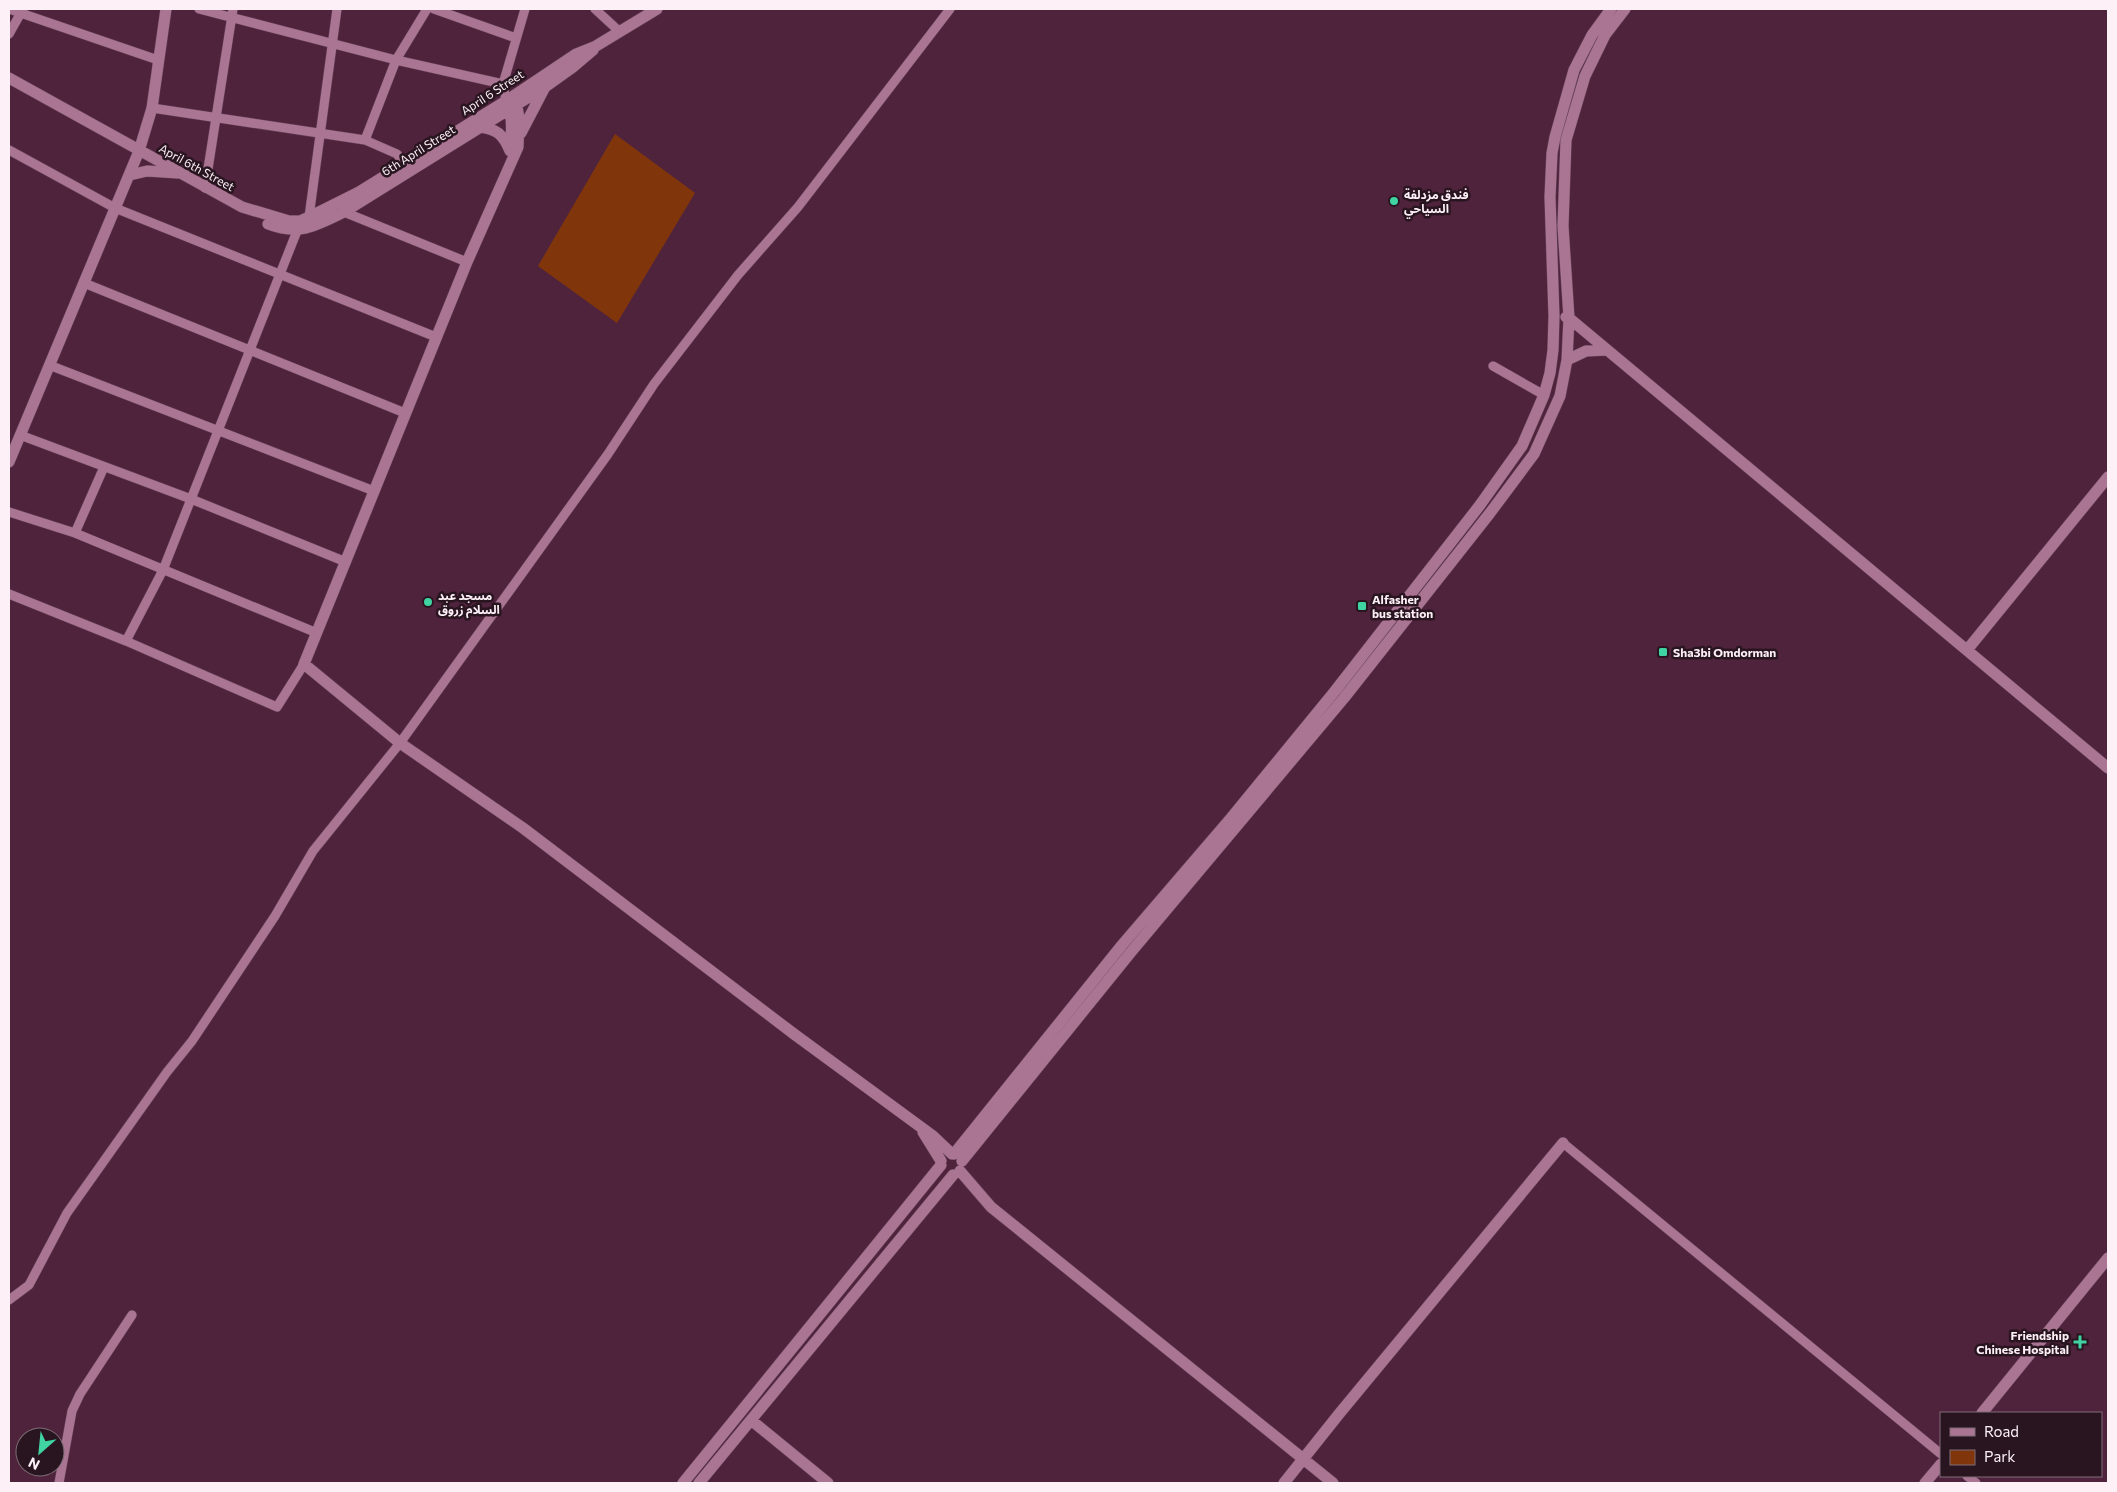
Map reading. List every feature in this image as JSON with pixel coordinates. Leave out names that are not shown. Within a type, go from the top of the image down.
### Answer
[{"type":"street","points":[[9,9],[22,11],[158,60]]},
{"type":"street","points":[[9,462],[139,152],[152,108],[166,9]]},
{"type":"street","points":[[199,9],[232,13],[332,44],[503,84]]},
{"type":"street","points":[[309,217],[337,9]]},
{"type":"street","points":[[365,140],[396,60],[427,9]]},
{"type":"street","points":[[434,9],[516,38]]},
{"type":"street","points":[[520,137],[512,102],[503,84],[525,9]]},
{"type":"street","points":[[595,9],[620,32]]},
{"type":"street","points":[[596,46],[657,9]]},
{"type":"street","points":[[9,1300],[29,1285],[67,1213],[167,1072],[192,1041],[275,916],[313,851],[400,743],[608,454],[654,384],[738,275],[798,207],[948,9]]},
{"type":"street","points":[[1371,655],[1512,463],[1522,446],[1544,395],[1550,373],[1554,316],[1550,234],[1552,153],[1564,101],[1574,70],[1592,35],[1611,9]]},
{"type":"street","points":[[700,1483],[1253,792],[1490,513],[1534,454],[1560,396],[1567,360],[1569,318],[1563,226],[1566,140],[1585,76],[1605,35],[1625,9]]},
{"type":"street","points":[[9,34],[22,11]]},
{"type":"street","points":[[204,188],[232,13]]},
{"type":"street","name":"6th April Street","points":[[297,231],[317,225],[344,212],[406,168],[479,128],[512,102],[545,87],[573,67],[596,46]]},
{"type":"street","name":"April 6 Street","points":[[242,207],[289,221],[300,221],[309,217],[406,168],[512,102],[576,54],[596,46]]},
{"type":"street","name":"April 6th Street","points":[[9,78],[139,152],[157,159],[204,188],[242,207]]},
{"type":"street","points":[[9,594],[126,641],[277,707],[304,664],[467,262],[508,165],[516,152],[520,137],[545,87]]},
{"type":"street","points":[[508,165],[512,102]]},
{"type":"street","points":[[152,108],[365,140],[397,154],[406,168]]},
{"type":"street","points":[[479,128],[499,131],[505,138],[510,151]]},
{"type":"street","points":[[9,150],[116,208],[436,337]]},
{"type":"street","points":[[130,175],[146,172],[180,173]]},
{"type":"street","points":[[126,641],[163,570],[297,231],[269,224],[242,207]]},
{"type":"street","points":[[344,212],[467,262]]},
{"type":"street","points":[[84,284],[405,412]]},
{"type":"street","points":[[1554,316],[1569,318],[2108,768]]},
{"type":"street","points":[[1567,360],[1586,351],[1607,350]]},
{"type":"street","points":[[49,365],[374,491]]},
{"type":"street","points":[[1493,366],[1544,395]]},
{"type":"street","points":[[20,435],[191,499],[346,562]]},
{"type":"street","points":[[75,533],[104,467]]},
{"type":"street","points":[[1967,650],[2108,477]]},
{"type":"street","points":[[9,512],[75,533],[317,633]]},
{"type":"street","points":[[304,664],[400,743],[523,828],[794,1034],[940,1141],[991,1207],[1333,1483]]},
{"type":"street","points":[[921,1128],[941,1163],[943,1171],[956,1163]]},
{"type":"street","points":[[1284,1483],[1563,1143],[1940,1453]]},
{"type":"street","points":[[684,1483],[948,1154],[956,1163]]},
{"type":"street","points":[[1983,1412],[2108,1258]]},
{"type":"street","points":[[59,1483],[72,1411],[80,1394],[132,1315]]},
{"type":"street","points":[[751,1420],[828,1483]]},
{"type":"street","points":[[1926,1483],[1940,1465]]},
{"type":"green space","points":[[615,134],[695,193],[617,323],[538,266]]},
{"type":"place","name":"فندق مزدلفة السياحي","points":[[1394,201]]},
{"type":"place","name":"مسجد عبد السلام زروق","points":[[428,602]]},
{"type":"place","name":"Alfasher bus station","points":[[1362,606]]},
{"type":"place","name":"Sha3bi Omdorman","points":[[1663,652]]},
{"type":"place","name":"Friendship Chinese Hospital","points":[[2080,1342]]}]
